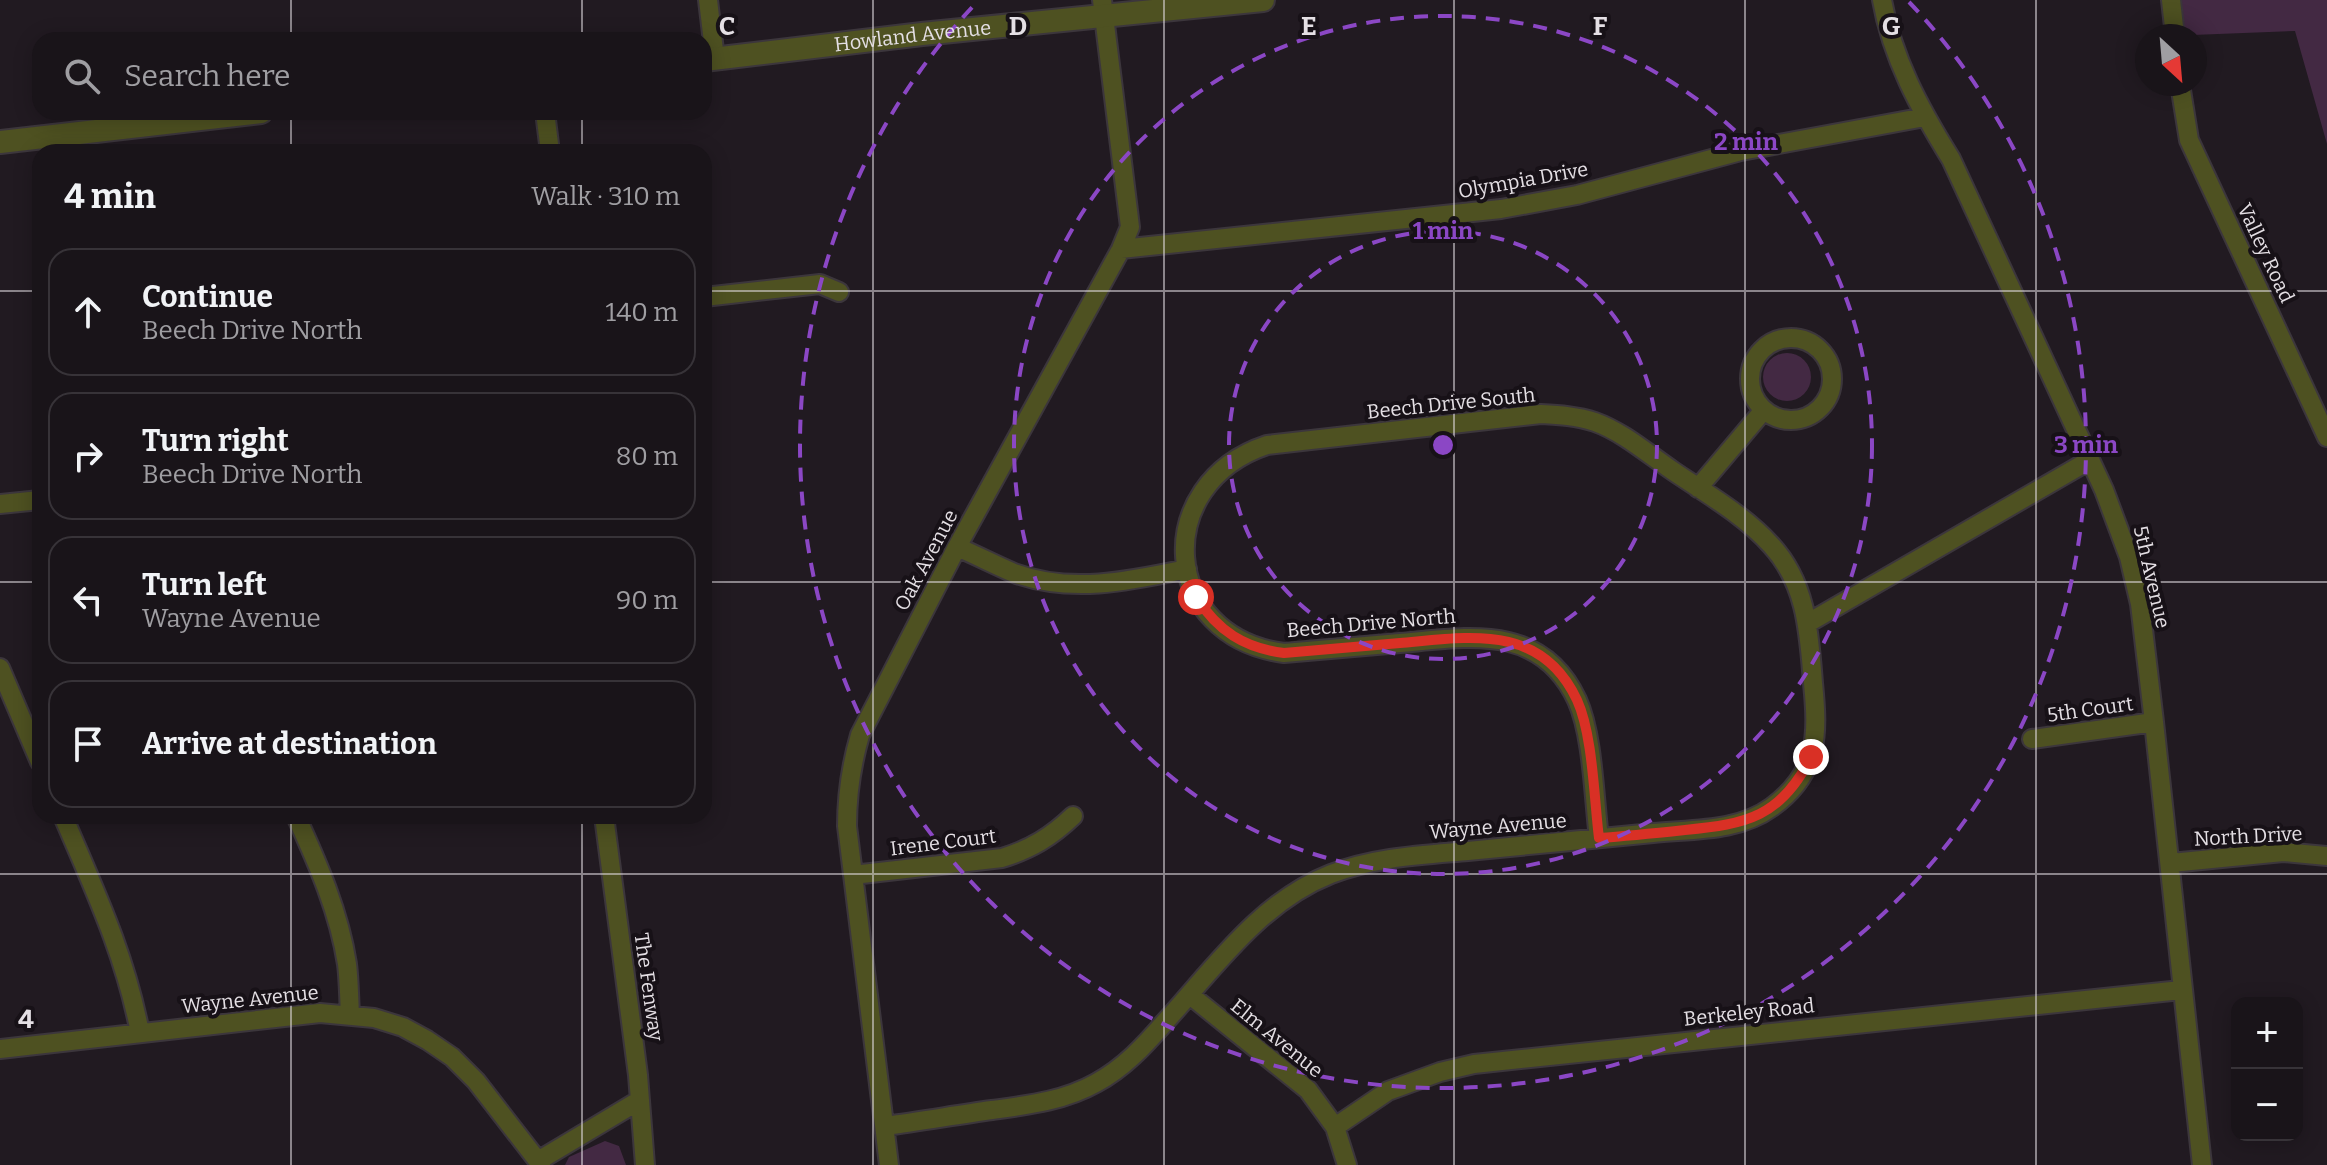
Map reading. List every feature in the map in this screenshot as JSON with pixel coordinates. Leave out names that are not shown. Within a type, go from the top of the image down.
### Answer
[{"type":"street","points":[[708,0],[709,32]]},
{"type":"street","name":"Howland Avenue","points":[[712,60],[1103,9],[1263,0]]},
{"type":"street","name":"5th Avenue","points":[[1882,0],[1894,52],[1925,117],[1951,159],[2090,460],[2129,557],[2140,604],[2202,1165]]},
{"type":"street","points":[[2171,0],[2174,24]]},
{"type":"street","name":"Oak Avenue","points":[[889,1165],[847,826],[847,794],[860,735],[957,547],[1121,249],[1130,227],[1103,9]]},
{"type":"street","name":"Valley Road","points":[[2182,96],[2189,140],[2327,437]]},
{"type":"street","name":"Olympia Drive","points":[[1121,249],[1501,209],[1577,195],[1741,151],[1925,117]]},
{"type":"street","points":[[0,142],[191,120]]},
{"type":"street","points":[[546,120],[549,144]]},
{"type":"street","points":[[712,296],[820,284],[839,292]]},
{"type":"street","points":[[1795,338],[1818,348],[1827,359],[1832,373],[1826,401],[1817,411],[1790,421],[1763,411],[1750,389],[1749,376],[1759,352],[1781,339],[1795,338]]},
{"type":"street","points":[[1698,488],[1763,411]]},
{"type":"street","name":"Beech Drive South","points":[[1187,569],[1187,531],[1192,509],[1204,488],[1231,462],[1267,445],[1541,414],[1568,415],[1619,433],[1747,522],[1779,553],[1793,576],[1808,623]]},
{"type":"street","points":[[1808,623],[2090,460]]},
{"type":"street","points":[[0,504],[32,501]]},
{"type":"street","points":[[957,547],[1016,573],[1058,583],[1121,583],[1187,569]]},
{"type":"street","name":"Beech Drive North","points":[[1187,569],[1196,597],[1207,614],[1244,644],[1263,650],[1284,653],[1475,636],[1515,643],[1534,652],[1566,681],[1585,721],[1599,838]]},
{"type":"street","name":"Wayne Avenue","points":[[885,1126],[1046,1102],[1096,1083],[1139,1052],[1251,926],[1278,903],[1332,874],[1390,858],[1731,826],[1762,813],[1787,794],[1811,757],[1817,727],[1808,623]]},
{"type":"street","points":[[0,668],[32,743]]},
{"type":"street","name":"5th Court","points":[[2032,739],[2154,722]]},
{"type":"street","name":"Irene Court","points":[[853,875],[1002,858],[1026,851],[1049,839],[1073,816]]},
{"type":"street","points":[[66,824],[117,943],[131,987],[140,1033]]},
{"type":"street","points":[[300,824],[322,874],[337,919],[347,964],[350,1014]]},
{"type":"street","name":"The Fenway","points":[[605,824],[640,1100],[645,1165]]},
{"type":"street","name":"North Drive","points":[[2171,863],[2283,852],[2327,856]]},
{"type":"street","name":"Berkeley Road","points":[[1335,1127],[1388,1091],[1440,1072],[1474,1064],[2181,990]]},
{"type":"street","name":"Elm Avenue","points":[[1190,995],[1308,1090],[1335,1127],[1347,1165]]},
{"type":"street","name":"Wayne Avenue","points":[[0,1049],[320,1013],[350,1014],[403,1027],[452,1057],[476,1081],[539,1163]]},
{"type":"street","points":[[539,1163],[640,1100]]},
{"type":"shaded area","points":[[2162,0],[2327,0],[2327,144],[2295,31],[2207,34],[2207,24],[2165,24]]},
{"type":"shaded area","points":[[1787,353],[1804,360],[1811,377],[1804,394],[1787,401],[1770,394],[1763,377],[1770,360]]},
{"type":"shaded area","points":[[605,1141],[619,1146],[626,1165],[565,1165],[569,1157]]},
{"type":"route","points":[[1196,597],[1223,630],[1244,644],[1263,650],[1284,653],[1475,636],[1515,643],[1534,652],[1566,681],[1585,721],[1599,838],[1731,826],[1753,818],[1787,794],[1811,757]]}]
